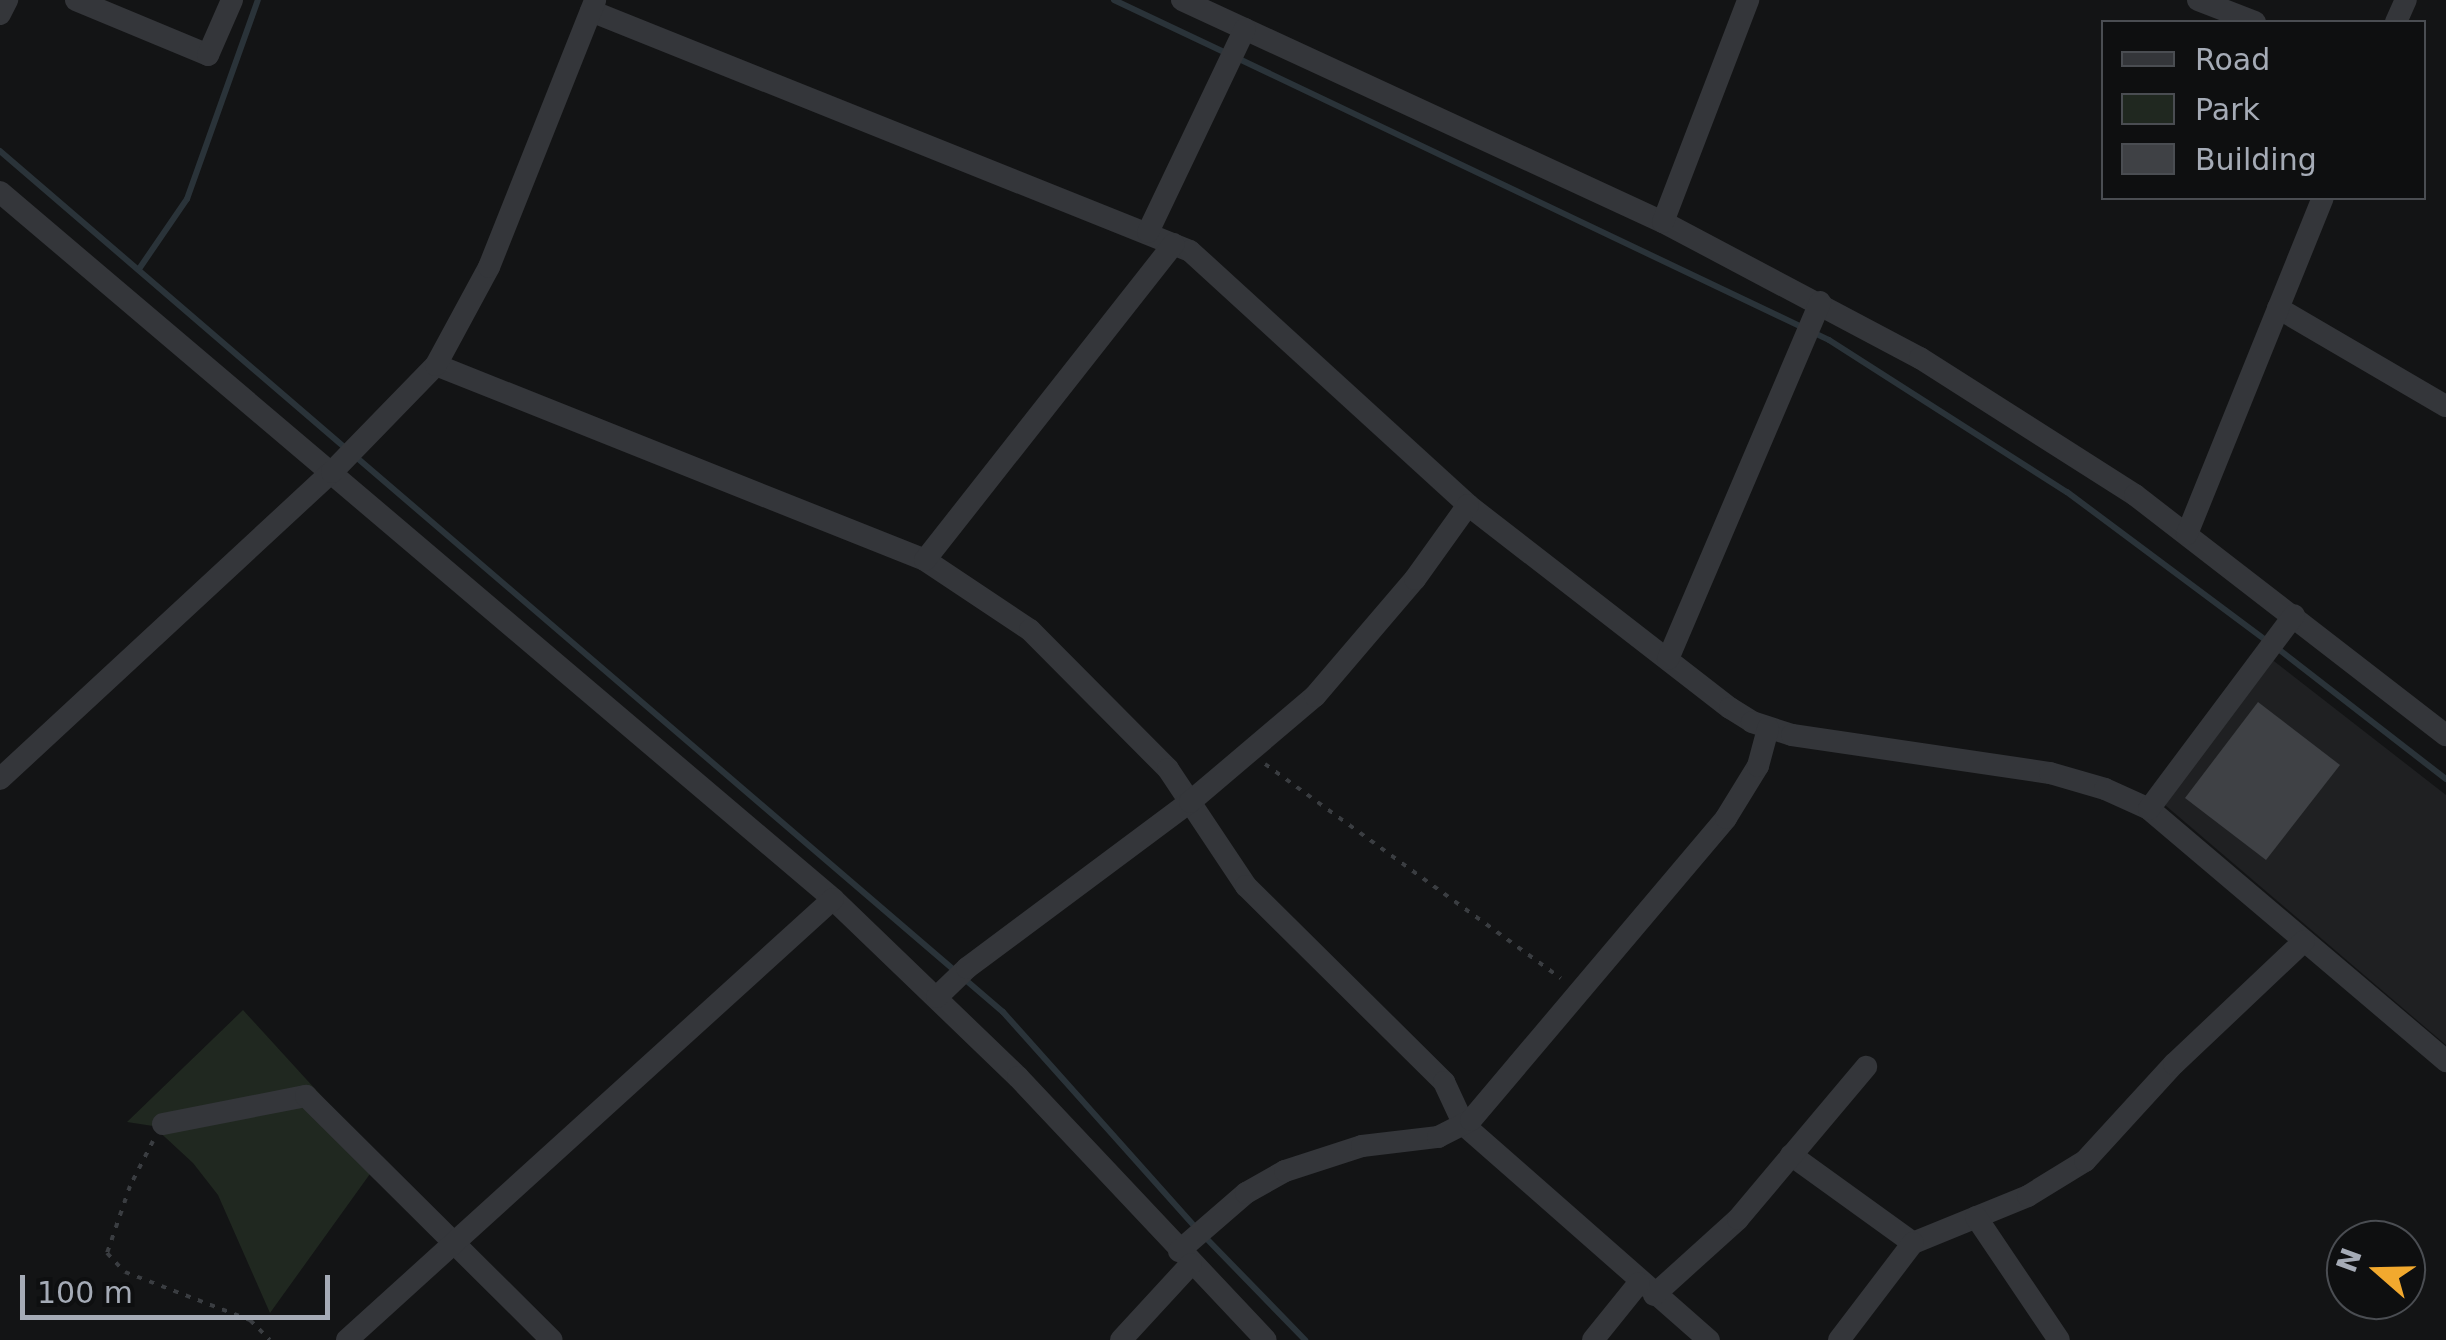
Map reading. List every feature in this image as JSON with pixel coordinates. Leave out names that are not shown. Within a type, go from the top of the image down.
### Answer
[{"type":"street","points":[[0,14],[8,0]]},
{"type":"street","points":[[76,0],[208,56],[232,0]]},
{"type":"street","points":[[1182,0],[1237,17],[1662,222],[1810,323],[2049,436],[2187,534],[2446,734]]},
{"type":"street","points":[[1662,222],[1748,0]]},
{"type":"street","points":[[2198,0],[2249,20]]},
{"type":"street","points":[[0,779],[334,469],[436,366],[489,267],[593,5],[1174,244],[1208,264],[1468,504],[1730,708],[1768,728],[2050,773],[2105,789],[2149,809],[2446,1061]]},
{"type":"street","points":[[1148,232],[1228,62],[1237,17]]},
{"type":"street","points":[[0,192],[334,469],[941,992],[1266,1340]]},
{"type":"street","points":[[2187,534],[2322,200]]},
{"type":"street","points":[[925,560],[1174,244]]},
{"type":"street","points":[[2278,308],[2446,406]]},
{"type":"street","points":[[1668,659],[1810,323]]},
{"type":"street","points":[[436,366],[925,560],[1030,630],[1168,769],[1246,886],[1444,1082],[1464,1126],[1710,1340]]},
{"type":"street","points":[[941,992],[967,968],[1190,802],[1314,696],[1415,579],[1468,504]]},
{"type":"street","points":[[2149,809],[2294,616]]},
{"type":"street","points":[[1121,1340],[1211,1221],[1246,1193],[1303,1164],[1362,1146],[1438,1137],[1464,1126],[1746,791],[1768,728]]},
{"type":"street","points":[[347,1340],[834,899]]},
{"type":"street","points":[[1839,1340],[1913,1244],[2038,1190],[2085,1162],[2174,1064],[2304,941]]},
{"type":"street","points":[[1593,1340],[1647,1289],[1738,1219],[1866,1067]]},
{"type":"street","points":[[163,1124],[306,1096],[552,1340]]},
{"type":"street","points":[[1791,1155],[1913,1244]]},
{"type":"street","points":[[1976,1217],[2058,1340]]},
{"type":"path","points":[[1249,752],[1580,992]]},
{"type":"path","points":[[163,1124],[130,1186],[107,1253],[125,1272],[250,1320],[270,1340]]},
{"type":"shaded area","points":[[2270,658],[2446,795],[2446,1045],[2165,805]]},
{"type":"green space","points":[[243,1010],[380,1160],[270,1313],[218,1195],[193,1163],[153,1126],[127,1122]]},
{"type":"building","points":[[2258,702],[2340,765],[2266,860],[2185,798]]},
{"type":"waterway","points":[[139,269],[187,199],[258,0]]},
{"type":"waterway","points":[[1114,0],[1226,53]]},
{"type":"waterway","points":[[1237,58],[1829,340],[2067,492],[2267,641]]},
{"type":"waterway","points":[[0,151],[346,449]]},
{"type":"waterway","points":[[356,457],[1003,1012],[1196,1228]]},
{"type":"waterway","points":[[2277,648],[2446,779]]},
{"type":"waterway","points":[[1205,1237],[1305,1340]]}]
